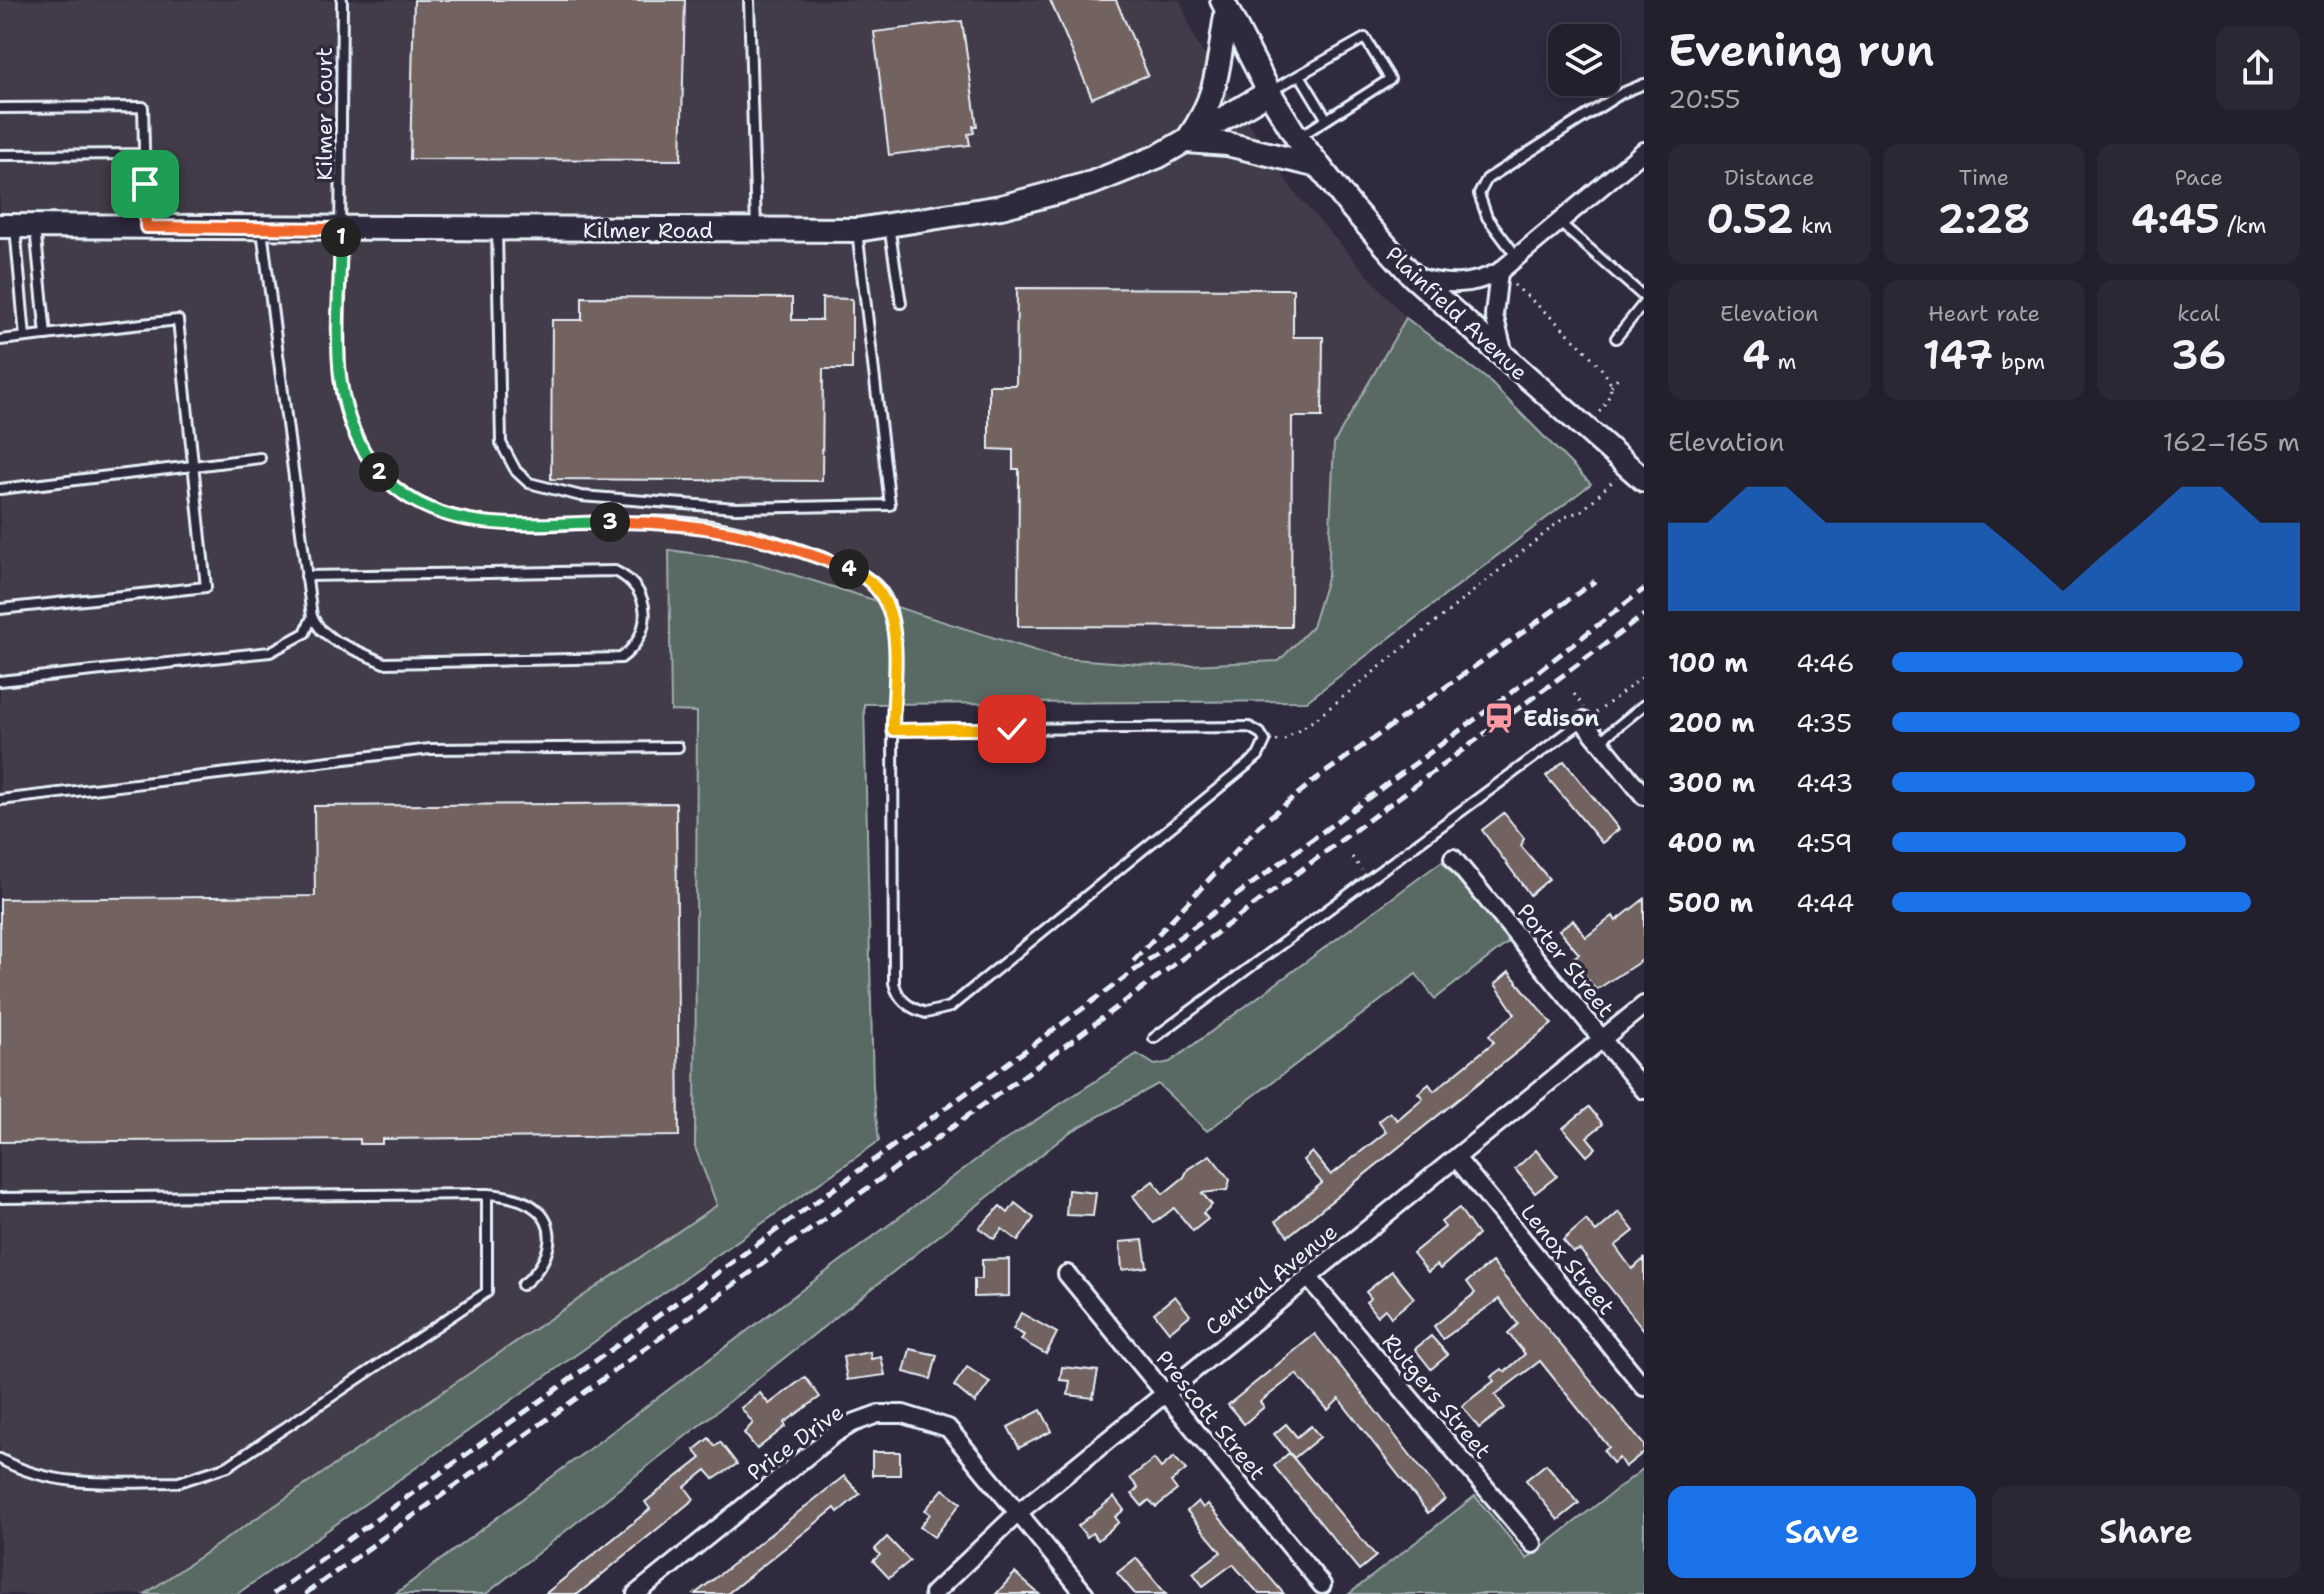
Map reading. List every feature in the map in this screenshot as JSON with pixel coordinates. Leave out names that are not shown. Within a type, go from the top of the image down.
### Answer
[{"type":"street","name":"Plainfield Avenue","points":[[1225,5],[1269,92],[1297,138],[1413,276],[1504,354],[1537,389],[1644,480]]},
{"type":"street","points":[[1187,141],[1206,114],[1216,86],[1225,5]]},
{"type":"street","name":"Kilmer Road","points":[[17,226],[857,230],[945,219],[1052,195],[1129,169],[1187,141],[1269,92]]},
{"type":"street","points":[[1187,141],[1227,144],[1318,166]]},
{"type":"street","points":[[1504,354],[1494,315],[1504,276],[1518,257],[1642,159]]},
{"type":"street","points":[[1413,276],[1461,285],[1504,276]]},
{"type":"street","points":[[1583,721],[1644,796]]},
{"type":"street","name":"Porter Street","points":[[1453,858],[1644,1090]]},
{"type":"street","name":"Central Avenue","points":[[933,1594],[1019,1512],[1644,1005]]},
{"type":"street","name":"Lenox Street","points":[[1457,1159],[1644,1387]]},
{"type":"street","name":"Prescott Street","points":[[1067,1274],[1322,1585]]},
{"type":"street","name":"Rutgers Street","points":[[1308,1277],[1533,1544]]},
{"type":"street","name":"Price Drive","points":[[636,1594],[833,1435],[853,1423],[878,1414],[903,1414],[948,1428],[1085,1594]]},
{"type":"lane","name":"Kilmer Court","points":[[342,0],[340,387],[358,443],[385,479],[422,505],[467,521],[682,523],[784,544],[855,571],[879,587],[891,609],[894,983],[897,995],[905,1003],[926,1013],[950,1007],[1258,756],[1265,741]]},
{"type":"lane","points":[[749,0],[756,230]]},
{"type":"lane","points":[[1269,92],[1365,38],[1390,79],[1297,138]]},
{"type":"lane","points":[[1300,75],[1326,118]]},
{"type":"lane","points":[[1518,257],[1487,217],[1479,194],[1487,179],[1622,93],[1644,84]]},
{"type":"lane","points":[[0,108],[143,107],[146,227]]},
{"type":"lane","points":[[0,155],[144,154]]},
{"type":"lane","points":[[1560,223],[1644,300],[1616,338]]},
{"type":"lane","points":[[17,226],[36,263],[46,335]]},
{"type":"lane","points":[[17,226],[25,337]]},
{"type":"lane","points":[[889,226],[901,303]]},
{"type":"lane","points":[[261,228],[306,576],[312,617],[321,630],[335,641],[384,663],[621,658],[633,649],[645,623],[639,590],[628,577],[615,571],[306,576]]},
{"type":"lane","points":[[497,230],[501,443],[516,471],[529,483],[581,496],[736,508],[890,505],[857,230]]},
{"type":"lane","points":[[0,340],[178,320],[206,587],[0,609]]},
{"type":"lane","points":[[0,489],[260,458]]},
{"type":"lane","points":[[0,681],[270,652],[305,633],[312,617]]},
{"type":"lane","points":[[1600,741],[1644,705]]},
{"type":"lane","points":[[1154,1038],[1583,721]]},
{"type":"lane","points":[[893,730],[1249,727],[1260,733],[1265,741]]},
{"type":"lane","points":[[0,800],[430,749],[678,747]]},
{"type":"lane","points":[[0,1459],[37,1476],[91,1483],[179,1482],[228,1466],[487,1292],[487,1194]]},
{"type":"lane","points":[[0,1198],[487,1194],[520,1201],[536,1209],[545,1222],[547,1253],[541,1270],[522,1285]]},
{"type":"path","points":[[1504,276],[1582,347],[1609,379],[1611,386]]},
{"type":"path","points":[[1598,414],[1611,386],[1620,375]]},
{"type":"path","points":[[1265,741],[1284,740],[1317,718],[1565,517],[1583,510],[1616,477]]},
{"type":"path","points":[[1574,694],[1590,714],[1597,713],[1644,676]]},
{"type":"path","points":[[1352,857],[1360,868]]},
{"type":"shaded area","points":[[0,0],[1180,0],[1196,42],[1294,192],[1406,318],[1334,443],[1328,575],[1312,627],[1279,661],[1167,666],[1059,658],[754,562],[669,550],[672,711],[697,712],[695,1146],[717,1205],[145,1594],[0,1594]]},
{"type":"green space","points":[[1406,318],[1487,379],[1591,484],[1307,701],[864,704],[873,1088],[879,1141],[237,1594],[145,1594],[717,1205],[695,1147],[697,712],[671,711],[669,550],[753,562],[1059,658],[1167,666],[1279,661],[1312,627],[1328,575],[1334,443]]},
{"type":"green space","points":[[1442,861],[1510,941],[1435,999],[1416,974],[1207,1131],[1158,1084],[1070,1132],[486,1594],[395,1594],[981,1156],[1137,1054],[1155,1065],[1170,1062]]},
{"type":"green space","points":[[1644,1468],[1644,1594],[1349,1594],[1475,1496],[1527,1559]]},
{"type":"building","points":[[414,0],[685,0],[681,160],[410,159]]},
{"type":"building","points":[[1050,0],[1116,0],[1148,75],[1092,98]]},
{"type":"building","points":[[962,21],[977,126],[973,126],[974,133],[968,134],[970,145],[889,155],[874,32]]},
{"type":"building","points":[[1017,288],[1293,289],[1293,337],[1323,337],[1322,417],[1292,417],[1291,627],[1018,626],[1019,469],[1013,469],[1013,450],[989,449],[989,385],[1016,385]]},
{"type":"building","points":[[582,297],[792,298],[792,320],[822,320],[822,298],[852,299],[852,369],[823,369],[822,481],[551,479],[552,320],[582,320]]},
{"type":"building","points":[[1564,761],[1619,829],[1602,843],[1546,776]]},
{"type":"building","points":[[676,803],[679,1136],[382,1139],[382,1144],[360,1144],[360,1139],[0,1142],[0,899],[315,896],[314,806]]},
{"type":"building","points":[[1504,813],[1524,838],[1521,846],[1549,879],[1530,895],[1482,830]]},
{"type":"building","points":[[1644,899],[1644,959],[1596,990],[1571,959],[1579,954],[1559,930],[1573,920],[1586,937],[1613,916],[1616,921]]},
{"type":"building","points":[[1509,972],[1552,1024],[1288,1236],[1276,1221],[1322,1183],[1303,1160],[1312,1152],[1331,1175],[1386,1132],[1378,1121],[1390,1112],[1397,1120],[1423,1098],[1418,1093],[1429,1084],[1434,1091],[1494,1042],[1489,1035],[1515,1014],[1495,984]]},
{"type":"building","points":[[1589,1107],[1603,1124],[1587,1137],[1596,1148],[1587,1156],[1563,1128]]},
{"type":"building","points":[[1536,1150],[1557,1176],[1535,1193],[1515,1169]]},
{"type":"building","points":[[1210,1155],[1230,1180],[1227,1190],[1202,1193],[1212,1205],[1203,1213],[1208,1219],[1193,1231],[1174,1208],[1154,1223],[1133,1196],[1153,1181],[1163,1194],[1184,1177],[1188,1169]]},
{"type":"building","points":[[1068,1190],[1096,1193],[1093,1216],[1066,1215]]},
{"type":"building","points":[[1015,1203],[1034,1218],[1018,1241],[1002,1229],[994,1239],[979,1228],[1000,1206],[1008,1213]]},
{"type":"building","points":[[1459,1208],[1478,1235],[1440,1269],[1437,1265],[1428,1272],[1413,1253],[1445,1227],[1441,1222]]},
{"type":"building","points":[[1619,1212],[1634,1231],[1615,1246],[1632,1269],[1644,1259],[1644,1330],[1580,1250],[1573,1252],[1563,1240],[1586,1220],[1596,1232]]},
{"type":"building","points":[[1143,1240],[1147,1267],[1122,1270],[1120,1242]]},
{"type":"building","points":[[1009,1259],[1009,1296],[974,1297],[974,1279],[982,1279],[982,1260]]},
{"type":"building","points":[[1492,1262],[1644,1445],[1644,1452],[1625,1467],[1619,1458],[1613,1463],[1604,1451],[1609,1447],[1540,1361],[1495,1395],[1505,1408],[1479,1428],[1462,1406],[1494,1381],[1491,1377],[1502,1369],[1505,1372],[1525,1354],[1508,1333],[1518,1324],[1499,1299],[1443,1339],[1434,1326],[1475,1293],[1467,1282]]},
{"type":"building","points":[[1392,1271],[1414,1298],[1391,1317],[1385,1309],[1377,1316],[1366,1302],[1371,1298],[1366,1292]]},
{"type":"building","points":[[1175,1296],[1190,1315],[1169,1332],[1154,1313]]},
{"type":"building","points":[[1021,1313],[1057,1333],[1046,1354],[1021,1340],[1024,1335],[1013,1329]]},
{"type":"building","points":[[1315,1334],[1445,1499],[1428,1513],[1339,1399],[1328,1410],[1296,1374],[1260,1402],[1264,1407],[1244,1424],[1228,1405]]},
{"type":"building","points":[[1431,1336],[1448,1355],[1431,1369],[1415,1349]]},
{"type":"building","points":[[910,1349],[937,1355],[931,1379],[904,1372]]},
{"type":"building","points":[[870,1352],[871,1359],[881,1357],[885,1375],[847,1380],[843,1357]]},
{"type":"building","points":[[967,1367],[990,1382],[975,1403],[954,1386]]},
{"type":"building","points":[[1062,1367],[1098,1371],[1093,1398],[1068,1395],[1070,1381],[1060,1380]]},
{"type":"building","points":[[805,1377],[820,1397],[784,1423],[786,1426],[757,1449],[744,1433],[753,1423],[741,1408],[760,1393],[769,1404]]},
{"type":"building","points":[[1041,1410],[1052,1431],[1019,1448],[1008,1427]]},
{"type":"building","points":[[1286,1424],[1297,1437],[1311,1426],[1320,1437],[1294,1458],[1274,1434]]},
{"type":"building","points":[[709,1438],[715,1446],[720,1442],[737,1464],[714,1479],[706,1470],[685,1487],[694,1499],[578,1594],[545,1594],[650,1509],[645,1502],[701,1458],[694,1450]]},
{"type":"building","points":[[872,1452],[900,1452],[900,1475],[872,1475]]},
{"type":"building","points":[[1289,1453],[1376,1556],[1359,1570],[1274,1466]]},
{"type":"building","points":[[1174,1457],[1186,1470],[1171,1482],[1177,1490],[1156,1507],[1149,1500],[1142,1506],[1132,1494],[1138,1488],[1130,1478],[1154,1459],[1161,1468]]},
{"type":"building","points":[[1546,1464],[1579,1503],[1558,1520],[1526,1480]]},
{"type":"building","points":[[844,1476],[860,1494],[838,1512],[835,1508],[727,1594],[695,1594]]},
{"type":"building","points":[[943,1489],[961,1503],[934,1537],[920,1527],[930,1514],[925,1510]]},
{"type":"building","points":[[1114,1497],[1124,1510],[1115,1517],[1119,1522],[1098,1540],[1092,1533],[1087,1537],[1078,1526]]},
{"type":"building","points":[[1198,1501],[1203,1508],[1208,1504],[1284,1594],[1259,1594],[1233,1564],[1203,1586],[1193,1573],[1221,1552],[1187,1511]]},
{"type":"building","points":[[887,1537],[910,1561],[889,1578],[873,1561],[880,1555],[875,1549]]},
{"type":"building","points":[[1136,1558],[1166,1594],[1135,1594],[1117,1573]]},
{"type":"building","points":[[1015,1573],[1039,1594],[996,1594]]},
{"type":"railway","points":[[1133,961],[1259,826],[1316,779],[1595,581]]},
{"type":"railway","points":[[273,1594],[1055,1029],[1512,692],[1644,589]]},
{"type":"railway","points":[[305,1594],[1066,1045],[1644,615]]},
{"type":"place","name":"Edison","points":[[1499,718]]},
{"type":"route","points":[[145,184],[146,227],[341,229],[339,371],[343,403],[358,443],[369,461],[402,493],[447,516],[467,521],[682,523],[802,550],[867,577],[886,596],[893,622],[893,730],[1012,729]]}]
